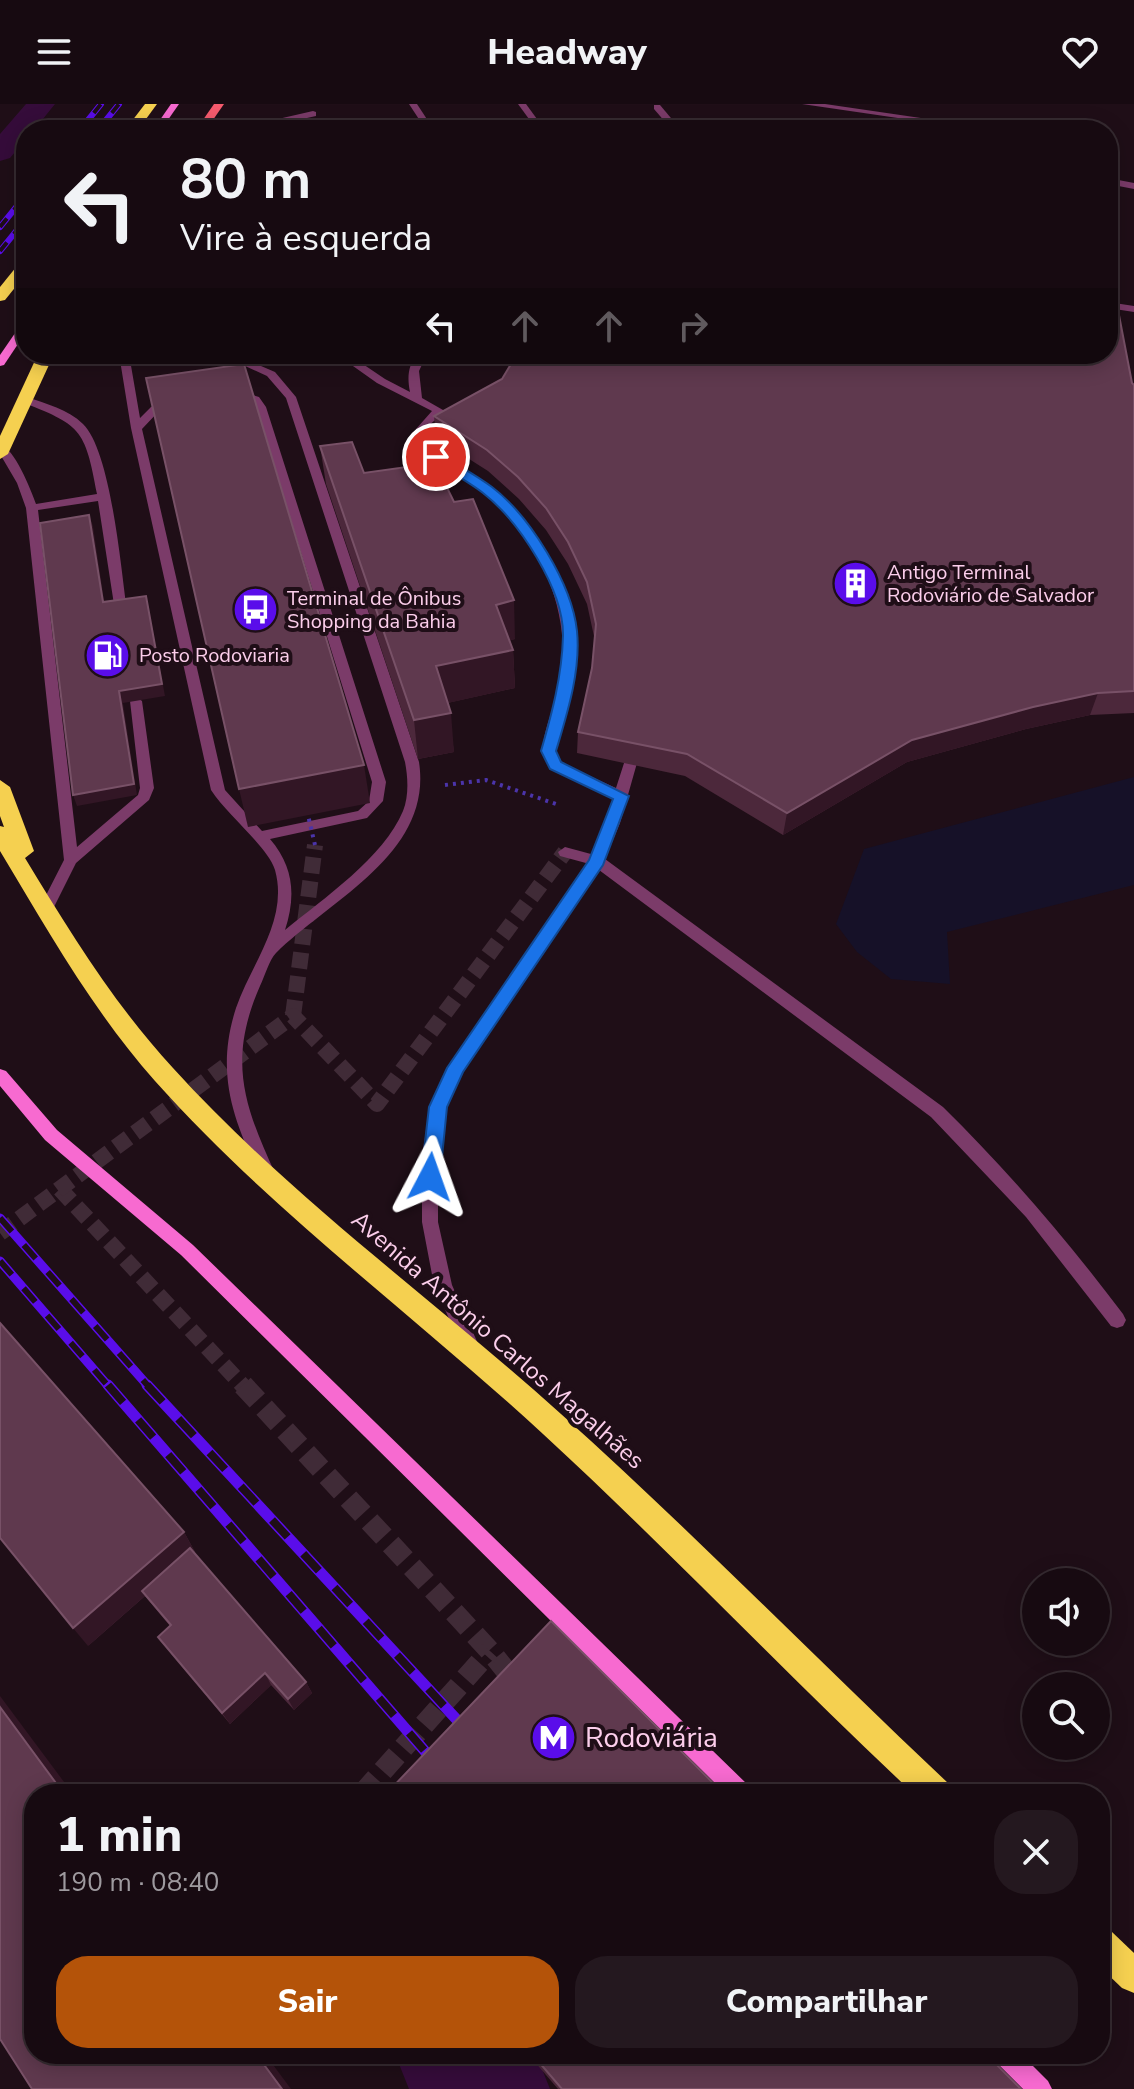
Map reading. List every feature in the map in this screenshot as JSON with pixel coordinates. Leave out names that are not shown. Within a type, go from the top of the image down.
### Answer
[{"type":"highway","points":[[139,120],[151,104]]},
{"type":"highway","points":[[0,297],[16,277]]},
{"type":"highway","points":[[1,451],[41,364]]},
{"type":"highway","name":"Avenida Antônio Carlos Magalhães","points":[[0,787],[46,909]]},
{"type":"highway","name":"Avenida Antônio Carlos Magalhães","points":[[0,833],[74,959],[116,1018],[171,1082],[273,1186],[552,1424],[927,1784]]},
{"type":"highway","points":[[1110,1953],[1134,1976]]},
{"type":"main road","points":[[0,363],[16,340]]},
{"type":"main road","points":[[0,1075],[51,1135],[187,1250],[731,1784]]},
{"type":"main road","points":[[1014,2064],[1040,2089]]},
{"type":"street","points":[[806,104],[925,120]]},
{"type":"street","points":[[657,107],[668,120]]},
{"type":"street","points":[[286,120],[313,114]]},
{"type":"street","points":[[126,364],[136,428],[218,790],[226,805],[273,852],[282,870],[284,894],[272,949],[249,993],[238,1031],[233,1066],[238,1110],[273,1186]]},
{"type":"street","points":[[248,364],[271,374],[291,397],[412,762],[416,787],[410,814],[397,835],[365,868],[272,949]]},
{"type":"street","points":[[357,364],[452,418]]},
{"type":"street","points":[[414,364],[411,382],[418,401]]},
{"type":"street","points":[[221,390],[243,393],[255,399],[261,407],[379,782],[379,796],[374,807],[362,815],[257,837]]},
{"type":"street","points":[[136,428],[155,409],[187,395]]},
{"type":"street","points":[[23,399],[70,418],[84,430],[95,456],[121,611]]},
{"type":"street","points":[[439,411],[423,423],[419,433],[422,445],[488,491],[512,514],[552,572],[564,602],[570,633],[570,655],[564,700],[549,751],[555,766],[621,796]]},
{"type":"street","points":[[1,451],[23,483],[32,508],[71,860]]},
{"type":"street","points":[[32,508],[102,497]]},
{"type":"street","points":[[46,909],[71,860],[144,797],[147,788],[136,701]]},
{"type":"street","points":[[474,1355],[443,1285],[430,1222],[430,1155],[438,1107],[456,1068],[597,861],[613,823],[630,763]]},
{"type":"street","points":[[565,852],[597,861],[937,1112],[988,1161],[1067,1253],[1117,1320]]},
{"type":"path","points":[[416,787],[486,780],[613,823]]},
{"type":"path","points":[[305,803],[315,845]]},
{"type":"shaded area","points":[[1134,777],[1134,885],[947,932],[950,984],[891,979],[857,952],[836,924],[864,849]]},
{"type":"building","name":"Antigo Terminal Rodoviário de Salvador","points":[[1119,315],[1134,385],[1134,691],[1098,693],[1033,707],[912,740],[787,813],[687,754],[578,732],[592,668],[596,624],[587,582],[568,542],[546,508],[518,477],[487,450],[434,416],[502,379],[511,364],[1118,364]]},
{"type":"building","name":"Terminal de Ônibus Shopping da Bahia","points":[[244,364],[364,765],[239,789],[146,378]]},
{"type":"building","points":[[352,442],[364,473],[435,463],[454,502],[473,499],[514,600],[496,605],[513,650],[436,666],[451,713],[414,720],[320,446]]},
{"type":"building","name":"Posto Rodoviaria","points":[[89,515],[103,602],[146,596],[162,684],[119,691],[134,784],[73,795],[40,523]]},
{"type":"building","points":[[0,1323],[184,1532],[73,1628],[0,1538]]},
{"type":"building","points":[[190,1548],[306,1682],[288,1699],[265,1673],[222,1713],[158,1637],[171,1625],[142,1591]]},
{"type":"building","name":"Rodoviária","points":[[551,1621],[714,1784],[396,1784]]},
{"type":"building","points":[[0,1707],[57,1784],[24,1784],[24,2064],[263,2064],[282,2089],[32,2089],[0,2039]]},
{"type":"building","points":[[541,2064],[996,2064],[1021,2089],[562,2089]]},
{"type":"waterway","points":[[27,120],[41,104]]},
{"type":"waterway","points":[[0,152],[16,133]]},
{"type":"waterway","points":[[466,2064],[485,2089]]},
{"type":"tunnel","points":[[293,1016],[315,845]]},
{"type":"tunnel","points":[[293,1016],[377,1104],[565,852]]},
{"type":"tunnel","points":[[0,1233],[293,1016]]},
{"type":"tunnel","points":[[60,1189],[244,1387]]},
{"type":"tunnel","points":[[243,1385],[490,1651]]},
{"type":"tunnel","points":[[371,1784],[490,1651]]},
{"type":"tunnel","points":[[490,1651],[516,1683]]},
{"type":"railway","points":[[88,120],[101,104]]},
{"type":"railway","points":[[106,120],[119,104]]},
{"type":"railway","points":[[0,227],[16,207]]},
{"type":"railway","points":[[0,251],[16,231]]},
{"type":"railway","points":[[0,1218],[149,1387]]},
{"type":"railway","points":[[0,1261],[109,1387]]},
{"type":"railway","points":[[108,1385],[453,1784]]},
{"type":"railway","points":[[147,1385],[471,1735]]},
{"type":"place","name":"Antigo Terminal Rodoviário de Salvador","points":[[856,584]]},
{"type":"place","name":"Terminal de Ônibus Shopping da Bahia","points":[[256,610]]},
{"type":"place","name":"Posto Rodoviaria","points":[[108,655]]},
{"type":"place","name":"Rodoviária","points":[[554,1738]]},
{"type":"route","points":[[430,1177],[430,1155],[438,1107],[456,1068],[597,861],[621,796],[555,766],[549,751],[564,700],[570,633],[564,602],[552,572],[512,514],[488,491],[436,457]]}]
